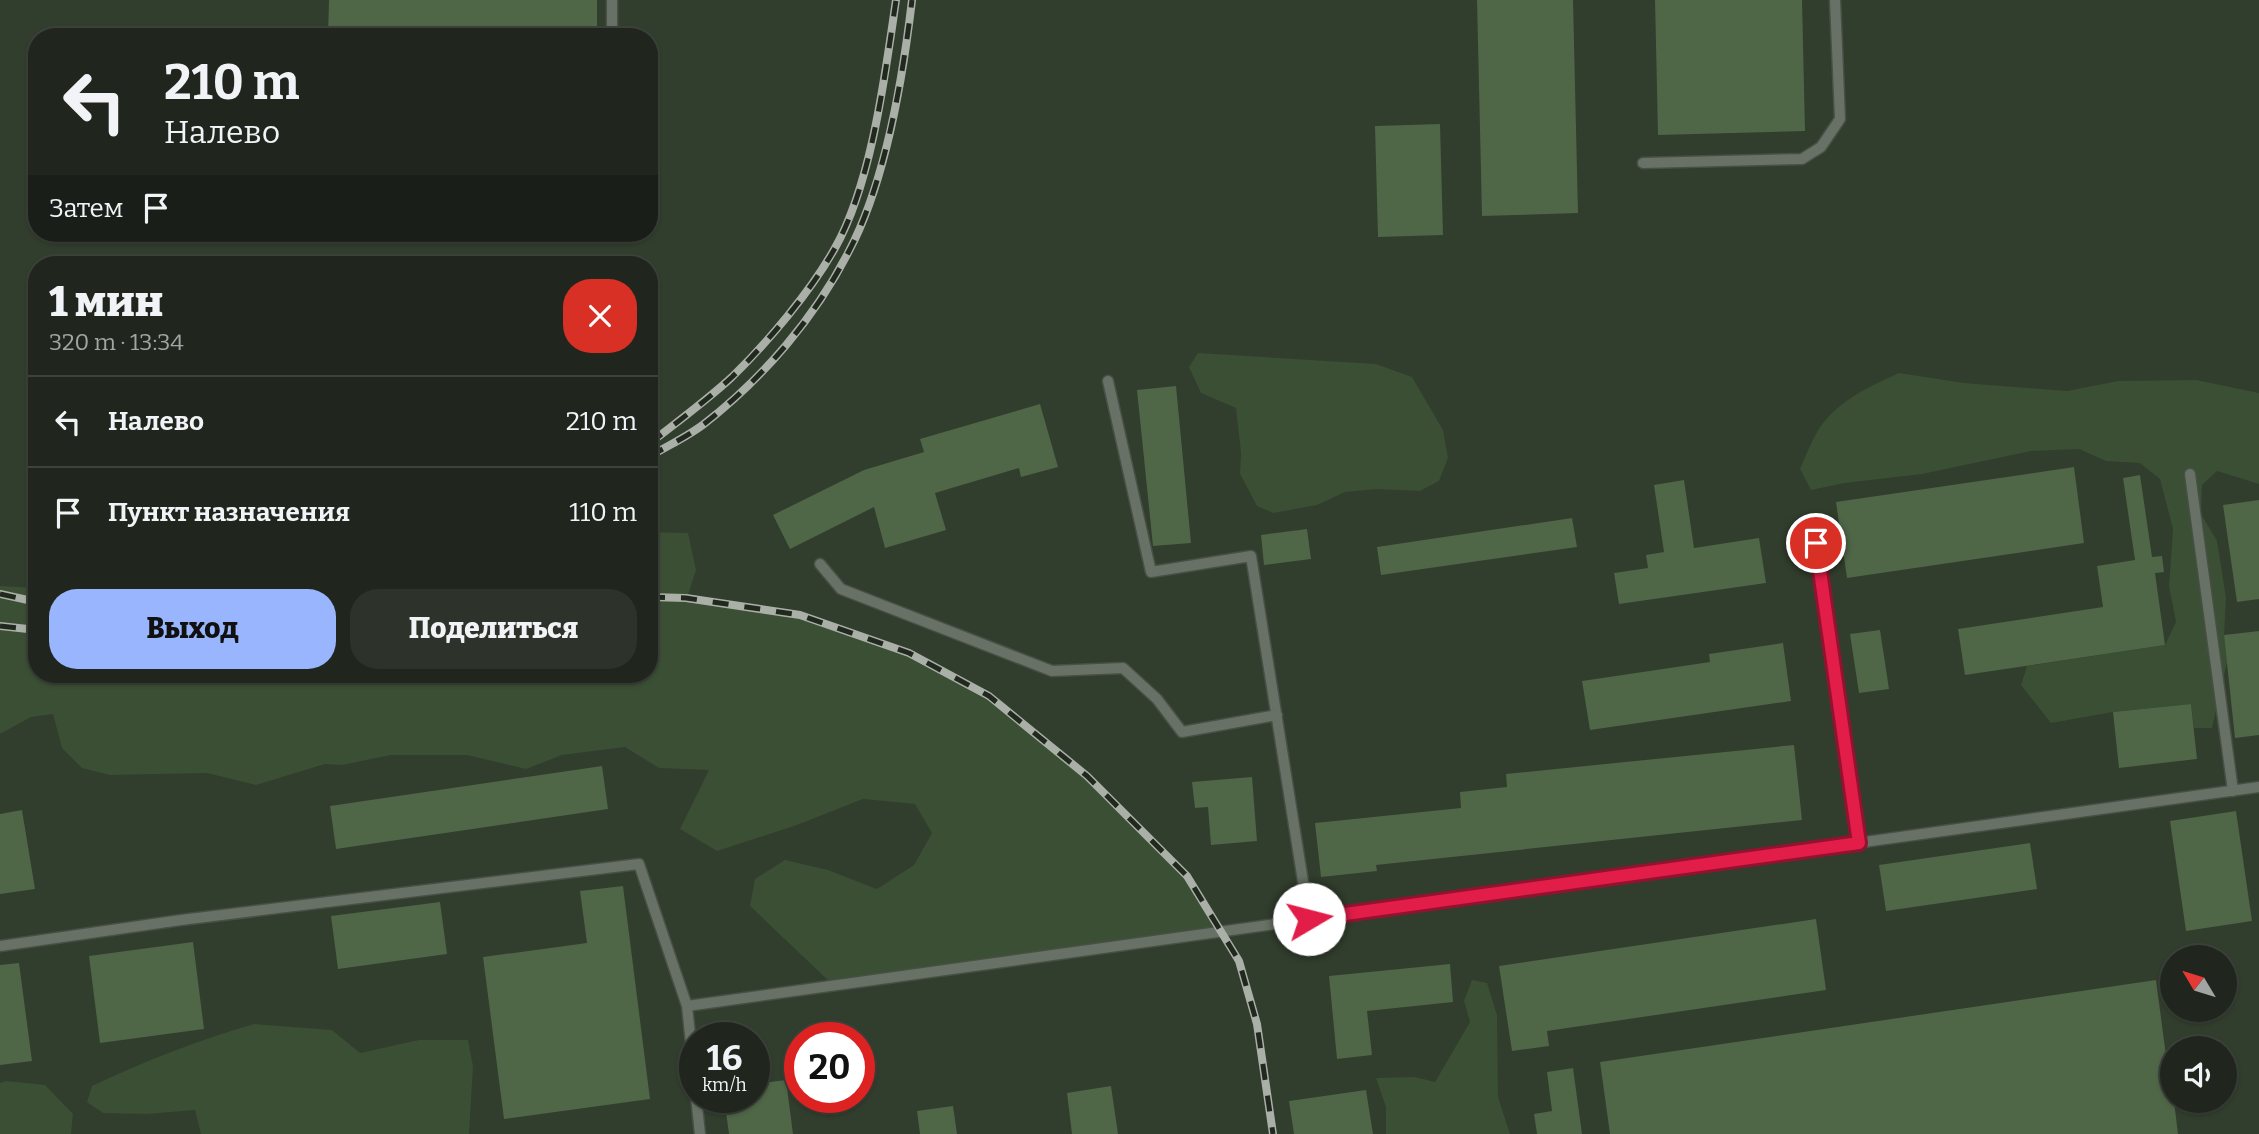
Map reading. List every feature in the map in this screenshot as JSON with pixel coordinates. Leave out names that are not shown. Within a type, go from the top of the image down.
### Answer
[{"type":"lane","points":[[612,0],[612,28]]},
{"type":"lane","points":[[1643,163],[1802,159],[1821,147],[1840,119],[1835,0]]},
{"type":"lane","points":[[1108,381],[1151,572],[1251,556],[1309,919]]},
{"type":"lane","points":[[2190,474],[2233,791]]},
{"type":"lane","points":[[1816,543],[1859,843]]},
{"type":"lane","points":[[820,564],[841,589],[1052,671],[1123,668],[1157,699],[1182,732],[1277,715]]},
{"type":"lane","points":[[687,1006],[2259,787]]},
{"type":"lane","points":[[0,946],[181,920],[639,864],[687,1006],[689,1022]]},
{"type":"lane","points":[[696,1113],[697,1133]]},
{"type":"shaded area","points":[[0,0],[2259,0],[2259,1134],[0,1134]]},
{"type":"green space","points":[[1198,353],[1376,364],[1412,377],[1443,430],[1448,458],[1439,481],[1420,491],[1377,489],[1345,492],[1317,505],[1273,513],[1257,506],[1240,474],[1241,453],[1236,408],[1201,393],[1189,367]]},
{"type":"green space","points":[[1899,373],[1964,383],[2067,391],[2118,381],[2196,380],[2259,393],[2259,484],[2217,471],[2202,485],[2201,514],[2217,541],[2226,598],[2224,635],[2227,662],[2212,728],[2194,728],[2191,704],[2113,712],[2051,723],[2021,685],[2027,666],[2165,645],[2176,622],[2169,586],[2173,529],[2160,479],[2140,463],[2106,461],[2079,449],[2031,451],[1922,474],[1811,490],[1800,469],[1823,423],[1852,397]]},
{"type":"green space","points":[[658,532],[688,533],[696,570],[687,598],[800,615],[909,653],[989,696],[1087,776],[1187,876],[1221,931],[833,985],[750,906],[755,879],[785,860],[828,870],[877,889],[914,865],[932,833],[915,804],[863,799],[797,825],[717,851],[680,829],[709,770],[659,768],[625,747],[562,755],[526,769],[467,755],[391,755],[342,765],[325,764],[256,785],[207,773],[110,775],[82,768],[62,748],[53,714],[31,717],[0,734],[0,586],[28,588],[28,683],[658,683]]},
{"type":"green space","points":[[1472,980],[1487,983],[1497,1015],[1498,1097],[1510,1134],[1386,1134],[1386,1107],[1376,1078],[1415,1077],[1435,1082],[1470,1022],[1464,1001]]},
{"type":"green space","points":[[254,1024],[332,1030],[360,1053],[419,1040],[468,1040],[473,1066],[469,1134],[201,1134],[195,1110],[147,1114],[103,1113],[87,1102],[92,1086],[172,1052]]},
{"type":"green space","points":[[6,1081],[45,1085],[73,1114],[71,1134],[0,1134],[0,1083]]},
{"type":"building","points":[[329,0],[597,0],[597,28],[328,28]]},
{"type":"building","points":[[1477,0],[1573,0],[1578,213],[1482,216]]},
{"type":"building","points":[[1655,0],[1802,0],[1805,131],[1658,135]]},
{"type":"building","points":[[1440,124],[1443,235],[1378,237],[1375,126]]},
{"type":"building","points":[[1176,386],[1191,543],[1153,546],[1137,390]]},
{"type":"building","points":[[1040,404],[1058,467],[1021,477],[1019,468],[935,493],[946,530],[885,548],[874,507],[790,549],[773,515],[864,470],[924,452],[920,439]]},
{"type":"building","points":[[2074,467],[2084,543],[1847,578],[1836,502]]},
{"type":"building","points":[[2140,475],[2152,557],[2162,556],[2164,572],[2155,573],[2165,645],[1965,675],[1958,629],[2103,607],[2097,566],[2135,560],[2123,478]]},
{"type":"building","points":[[1684,480],[1694,548],[1759,538],[1766,583],[1619,604],[1614,573],[1648,568],[1646,555],[1664,552],[1654,485]]},
{"type":"building","points":[[2259,500],[2259,599],[2237,602],[2223,505]]},
{"type":"building","points":[[1572,518],[1577,547],[1381,575],[1377,547]]},
{"type":"building","points":[[1307,529],[1311,559],[1264,565],[1261,535]]},
{"type":"building","points":[[1880,630],[1889,689],[1859,693],[1850,634]]},
{"type":"building","points":[[2259,631],[2259,735],[2235,738],[2224,635]]},
{"type":"building","points":[[1783,643],[1791,701],[1590,730],[1582,681],[1710,662],[1709,654]]},
{"type":"building","points":[[2191,704],[2197,759],[2119,768],[2113,712]]},
{"type":"building","points":[[1794,745],[1802,820],[1376,865],[1377,871],[1321,877],[1315,823],[1461,808],[1460,792],[1507,787],[1506,774]]},
{"type":"building","points":[[602,766],[608,809],[336,849],[330,806]]},
{"type":"building","points":[[1252,777],[1257,841],[1211,845],[1208,807],[1195,808],[1192,782]]},
{"type":"building","points":[[22,810],[35,889],[0,894],[0,814]]},
{"type":"building","points":[[2236,811],[2252,921],[2186,931],[2170,821]]},
{"type":"building","points":[[2030,843],[2037,889],[1886,911],[1879,865]]},
{"type":"building","points":[[623,886],[650,1099],[504,1119],[483,957],[587,943],[580,891]]},
{"type":"building","points":[[440,902],[447,954],[338,969],[331,916]]},
{"type":"building","points":[[1816,919],[1826,990],[1547,1031],[1549,1046],[1512,1051],[1499,966]]},
{"type":"building","points":[[193,942],[204,1029],[100,1043],[89,956]]},
{"type":"building","points":[[19,963],[32,1061],[0,1065],[0,965]]},
{"type":"building","points":[[1450,964],[1453,1002],[1367,1011],[1372,1055],[1337,1059],[1329,976]]},
{"type":"building","points":[[2156,980],[2163,1036],[2160,1036],[2160,1113],[2175,1113],[2178,1134],[1610,1134],[1600,1062]]},
{"type":"building","points":[[1573,1068],[1582,1134],[1537,1134],[1534,1114],[1552,1111],[1547,1072]]},
{"type":"building","points":[[784,1080],[784,1113],[790,1113],[793,1134],[729,1134],[726,1113],[770,1113],[770,1082]]},
{"type":"building","points":[[1111,1086],[1118,1134],[1072,1134],[1067,1093]]},
{"type":"building","points":[[1366,1090],[1373,1134],[1294,1134],[1289,1101]]},
{"type":"building","points":[[953,1106],[957,1134],[920,1134],[917,1111]]},
{"type":"railway","points":[[658,437],[746,363],[801,298],[835,248],[859,192],[868,160],[882,94],[896,0]]},
{"type":"railway","points":[[658,452],[697,429],[747,387],[804,323],[835,276],[862,224],[882,162],[898,95],[912,0]]},
{"type":"railway","points":[[0,594],[28,600]]},
{"type":"railway","points":[[658,597],[686,598],[800,615],[909,653],[989,696],[1087,776],[1187,876],[1239,961],[1257,1024],[1273,1134]]},
{"type":"railway","points":[[0,626],[28,629]]},
{"type":"route","points":[[1309,919],[1859,843],[1816,543]]}]
